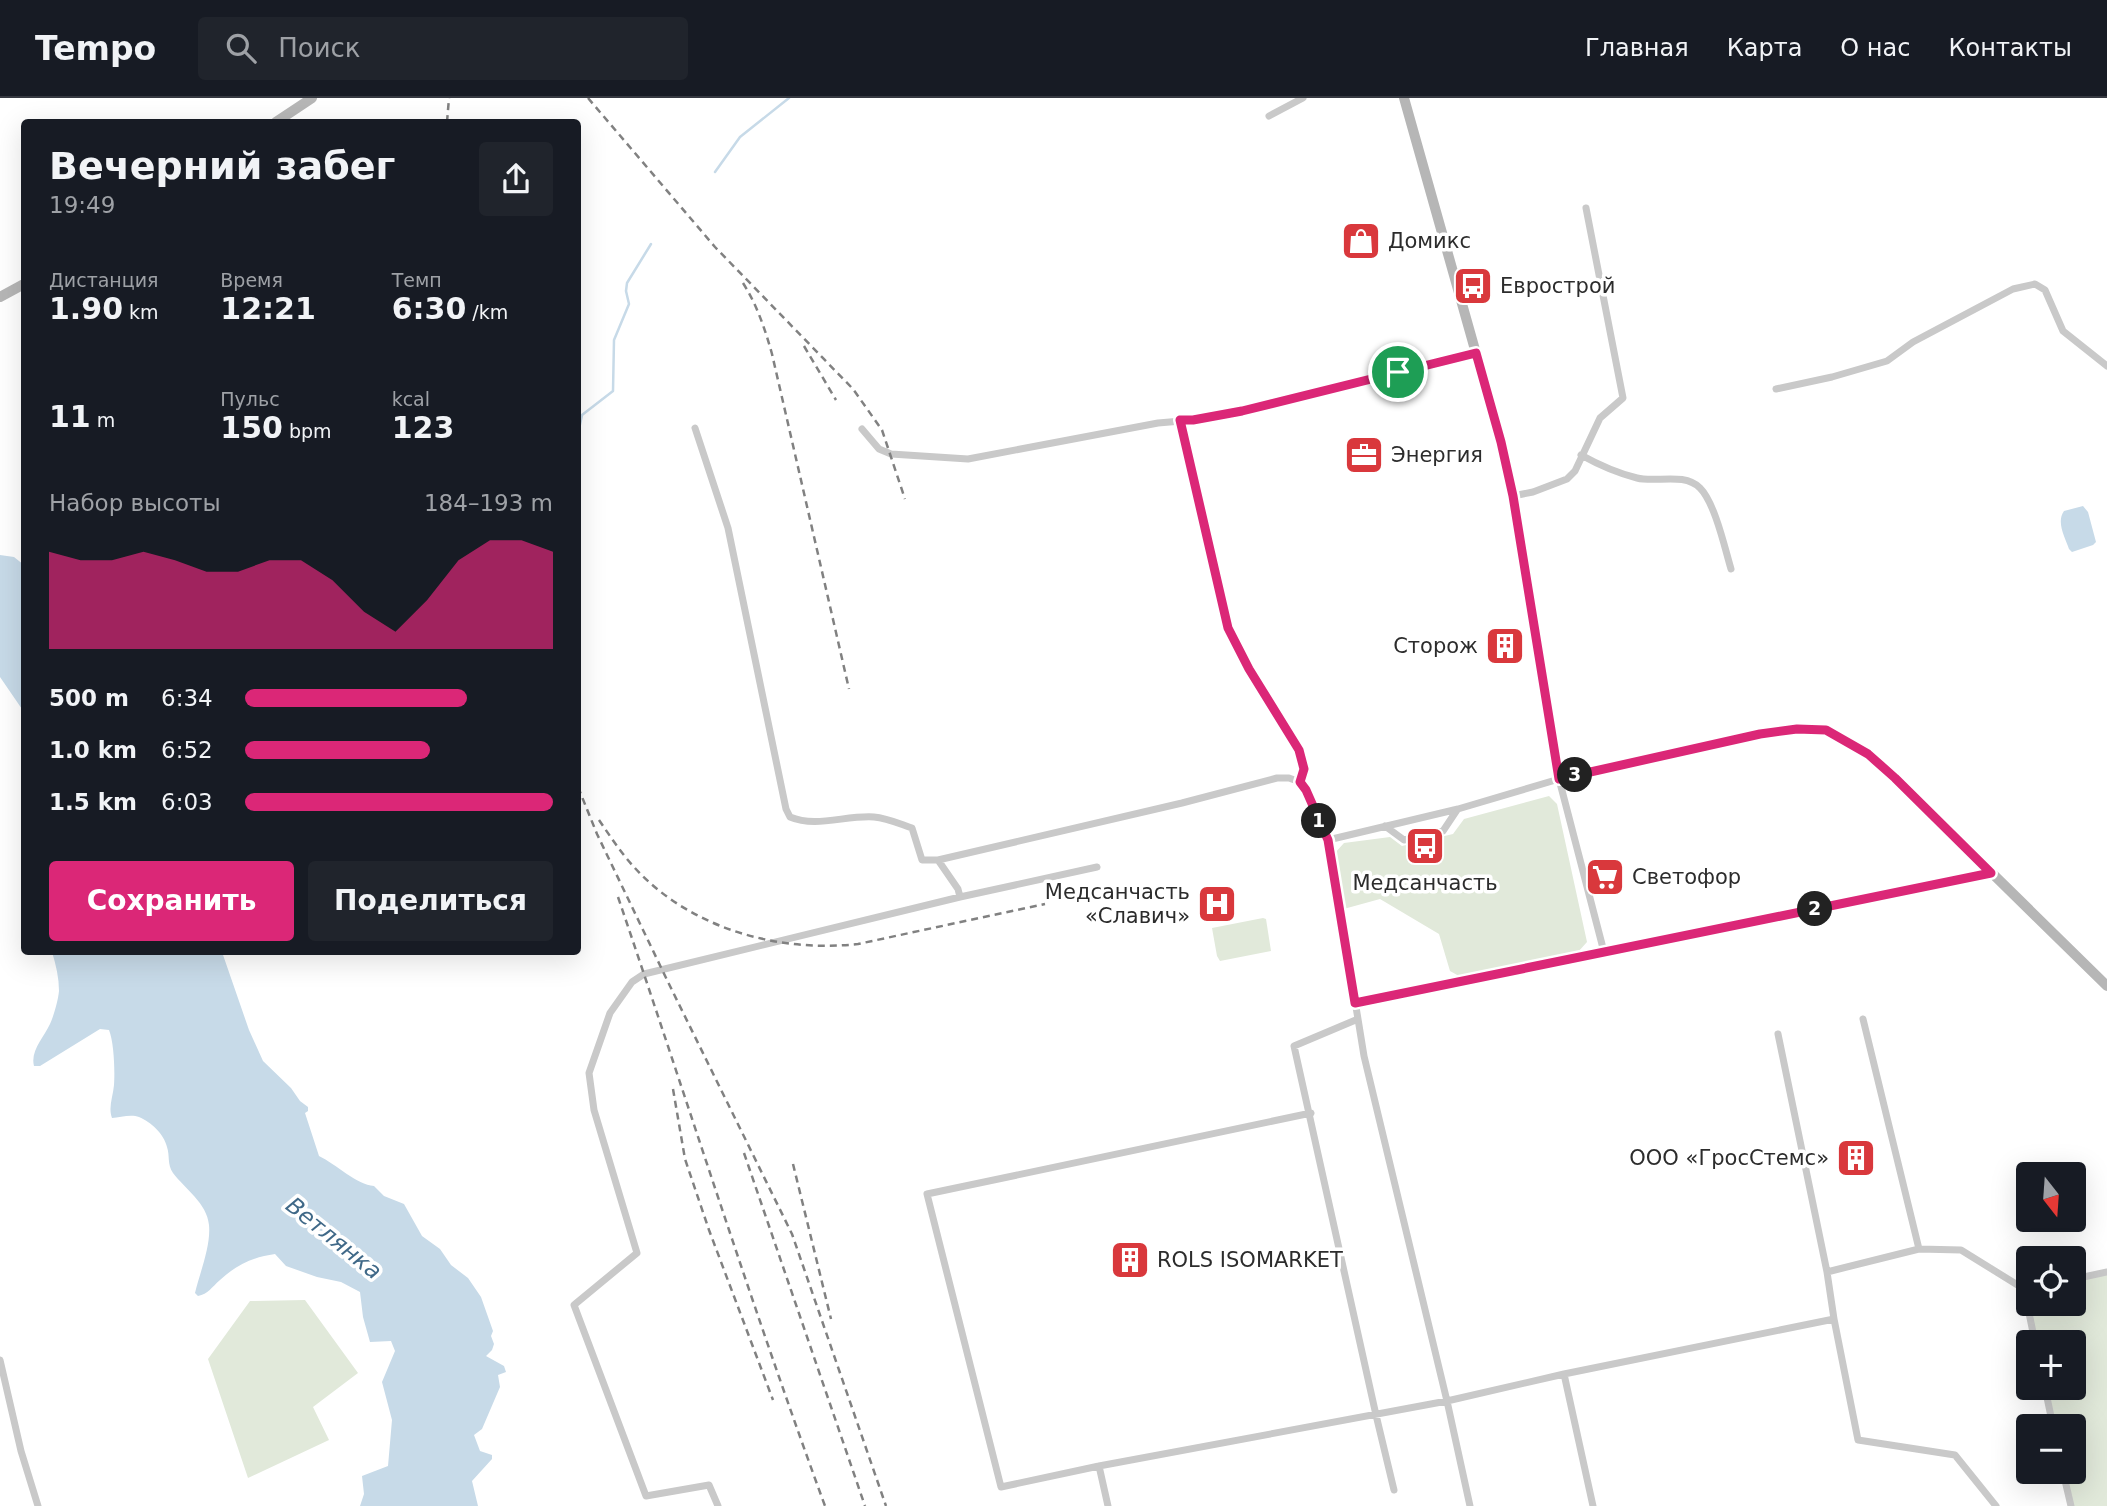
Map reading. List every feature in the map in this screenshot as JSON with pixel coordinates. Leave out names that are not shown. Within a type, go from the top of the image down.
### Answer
[{"type":"main road","points":[[280,119],[312,98]]},
{"type":"main road","points":[[1404,98],[1501,442],[1513,496],[1559,779],[1760,734],[1797,729],[1826,730],[1868,754],[1895,778],[2107,986]]},
{"type":"main road","points":[[0,297],[21,286]]},
{"type":"street","points":[[1269,116],[1303,98]]},
{"type":"street","points":[[1513,496],[1533,492],[1567,479],[1575,471],[1600,418],[1623,398],[1586,208]]},
{"type":"street","points":[[1776,389],[1875,366],[1894,358],[1913,342],[2014,289],[2035,284],[2040,285],[2048,296],[2063,331],[2107,366]]},
{"type":"street","points":[[862,429],[879,449],[891,454],[968,459],[1242,411],[1476,353]]},
{"type":"street","points":[[1180,420],[1228,628],[1249,669],[1299,750],[1304,769],[1300,782]]},
{"type":"street","points":[[695,428],[728,528],[786,809],[790,817],[809,822],[877,817],[912,828],[922,860],[938,860],[1278,778],[1300,782],[1306,790],[1328,840],[1364,1056],[1470,1506]]},
{"type":"street","points":[[1581,456],[1639,479],[1678,479],[1694,484],[1707,500],[1731,569]]},
{"type":"street","points":[[1328,840],[1458,809],[1559,779],[1604,952]]},
{"type":"street","points":[[1385,826],[1405,840],[1443,831],[1458,809]]},
{"type":"street","points":[[938,860],[958,889],[960,897]]},
{"type":"street","points":[[718,1506],[709,1485],[646,1496],[574,1305],[637,1253],[594,1110],[589,1073],[610,1013],[632,982],[644,974],[960,897],[1097,867]]},
{"type":"street","points":[[1355,1003],[1991,873]]},
{"type":"street","points":[[1358,1019],[1294,1046],[1394,1490]]},
{"type":"street","points":[[1863,1019],[1919,1250]]},
{"type":"street","points":[[1778,1034],[1858,1440],[1955,1455],[1996,1506]]},
{"type":"street","points":[[1311,1113],[927,1194],[1001,1487],[1447,1401],[1564,1374],[1834,1319]]},
{"type":"street","points":[[1827,1272],[1919,1250],[1961,1250],[2016,1283]]},
{"type":"street","points":[[2086,1276],[2107,1272]]},
{"type":"street","points":[[0,1360],[21,1451],[38,1506]]},
{"type":"street","points":[[1564,1374],[1593,1506]]},
{"type":"street","points":[[1100,1466],[1108,1506]]},
{"type":"street","points":[[2066,1484],[2071,1506]]},
{"type":"green space","points":[[1549,796],[1557,804],[1587,942],[1578,952],[1459,976],[1450,971],[1439,934],[1380,899],[1340,910],[1334,854],[1344,843],[1390,837],[1402,846],[1453,834],[1464,819]]},
{"type":"green space","points":[[1266,919],[1271,951],[1220,961],[1212,928]]},
{"type":"green space","points":[[2107,1273],[2107,1506],[2071,1506],[2066,1484],[2086,1484],[2086,1414],[2051,1414],[2048,1400],[2086,1400],[2086,1330],[2033,1330],[2030,1316],[2086,1316],[2086,1277]]},
{"type":"green space","points":[[305,1300],[358,1373],[313,1407],[329,1440],[248,1478],[208,1359],[250,1301]]},
{"type":"water","points":[[2083,506],[2088,512],[2096,542],[2072,552],[2062,530],[2062,515],[2064,511]]},
{"type":"water","points":[[0,555],[14,557],[21,563],[21,708],[0,677]]},
{"type":"water","points":[[53,955],[223,955],[249,1030],[263,1061],[308,1107],[305,1113],[319,1156],[361,1182],[374,1186],[384,1196],[404,1204],[422,1236],[440,1249],[451,1265],[468,1278],[481,1297],[493,1331],[491,1336],[494,1344],[486,1356],[504,1366],[506,1372],[498,1375],[500,1387],[482,1429],[474,1435],[480,1451],[492,1455],[492,1459],[472,1481],[478,1506],[360,1506],[364,1494],[362,1476],[388,1466],[392,1420],[382,1382],[395,1351],[391,1341],[370,1342],[360,1292],[341,1282],[286,1266],[275,1254],[245,1262],[205,1294],[198,1296],[195,1293],[208,1242],[207,1217],[200,1203],[173,1173],[165,1142],[156,1129],[136,1116],[112,1118],[114,1065],[109,1030],[100,1029],[40,1066],[34,1066],[34,1055],[56,1008],[58,976]]},
{"type":"waterway","name":"Ветлянка","points":[[715,172],[740,137],[789,98]]},
{"type":"waterway","name":"Ветлянка","points":[[581,420],[582,415],[613,391],[614,340],[629,304],[627,283],[651,244]]},
{"type":"railway","points":[[447,119],[449,98]]},
{"type":"railway","points":[[588,98],[715,247],[853,389],[882,430],[905,499]]},
{"type":"railway","points":[[743,283],[760,317],[772,354],[849,689]]},
{"type":"railway","points":[[804,346],[836,400]]},
{"type":"railway","points":[[581,794],[597,834],[668,982],[792,1234],[886,1506]]},
{"type":"railway","points":[[599,820],[634,867],[656,888],[681,906],[708,921],[766,940],[828,946],[858,944],[1045,904]]},
{"type":"railway","points":[[618,897],[745,1278],[825,1506]]},
{"type":"railway","points":[[673,1089],[685,1159],[773,1400]]},
{"type":"railway","points":[[744,1153],[865,1506]]},
{"type":"railway","points":[[793,1164],[831,1319]]},
{"type":"place","name":"Домикс","points":[[1361,241]]},
{"type":"place","name":"Еврострой","points":[[1473,286]]},
{"type":"place","name":"Энергия","points":[[1364,455]]},
{"type":"place","name":"Сторож","points":[[1505,646]]},
{"type":"place","name":"Медсанчасть","points":[[1425,846]]},
{"type":"place","name":"Светофор","points":[[1605,877]]},
{"type":"place","name":"Медсанчасть «Славич»","points":[[1217,904]]},
{"type":"place","name":"ООО «ГросСтемс»","points":[[1856,1158]]},
{"type":"place","name":"ROLS ISOMARKET","points":[[1130,1260]]},
{"type":"route","points":[[1476,353],[1513,496],[1559,779],[1760,734],[1797,729],[1826,730],[1868,754],[1991,873],[1355,1003],[1328,840],[1300,782],[1304,769],[1299,750],[1249,669],[1228,628],[1180,420],[1242,411],[1398,372],[1476,353]]}]
